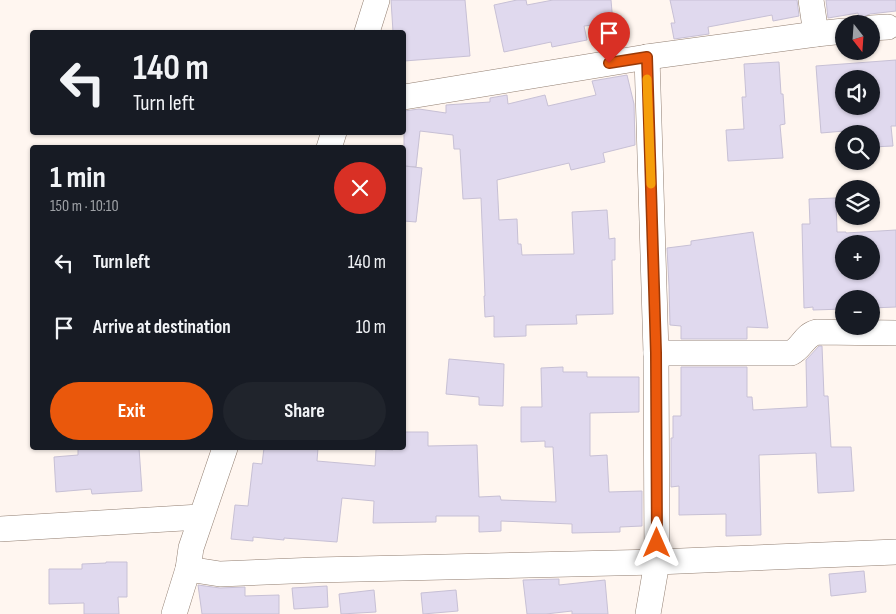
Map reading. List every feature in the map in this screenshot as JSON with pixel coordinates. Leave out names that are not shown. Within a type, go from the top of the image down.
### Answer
[{"type":"street","points":[[368,30],[377,0]]},
{"type":"street","points":[[811,0],[816,34]]},
{"type":"street","points":[[406,97],[647,57],[835,32]]},
{"type":"street","points":[[647,57],[656,353],[657,562],[648,614]]},
{"type":"street","points":[[656,353],[791,353],[807,336],[816,332],[896,333]]},
{"type":"street","points":[[174,614],[188,569],[191,548],[200,517],[223,450]]},
{"type":"street","points":[[0,529],[200,517]]},
{"type":"street","points":[[188,569],[220,574],[657,562],[896,552]]},
{"type":"building","points":[[391,0],[465,0],[470,56],[406,61],[406,30],[393,30]]},
{"type":"building","points":[[526,0],[527,5],[553,0],[611,0],[613,23],[584,26],[587,40],[552,47],[551,42],[504,52],[494,5]]},
{"type":"building","points":[[670,0],[797,0],[799,16],[773,21],[772,15],[708,27],[709,34],[674,39],[671,23],[675,23]]},
{"type":"building","points":[[826,0],[896,0],[896,11],[868,15],[858,15],[858,13],[835,15],[835,17],[828,18]]},
{"type":"building","points":[[896,60],[896,126],[891,126],[893,146],[880,147],[880,125],[835,125],[835,132],[821,133],[816,66]]},
{"type":"building","points":[[779,62],[785,124],[780,125],[783,158],[728,161],[726,130],[744,129],[742,97],[746,97],[744,64]]},
{"type":"building","points":[[627,75],[634,104],[635,145],[603,153],[605,162],[571,170],[569,163],[497,180],[499,220],[517,219],[518,244],[521,244],[522,255],[574,254],[572,212],[607,210],[609,239],[615,238],[615,260],[612,260],[613,314],[576,315],[577,324],[526,325],[526,336],[494,337],[494,316],[485,317],[481,198],[463,199],[460,149],[454,149],[453,135],[420,131],[416,167],[406,166],[404,135],[406,135],[406,111],[419,109],[446,113],[446,105],[490,102],[490,98],[507,95],[508,104],[545,95],[548,106],[596,95],[592,81]]},
{"type":"building","points":[[406,166],[422,168],[416,222],[406,221]]},
{"type":"building","points":[[835,198],[835,225],[837,225],[837,232],[896,230],[896,307],[880,308],[880,290],[835,290],[835,309],[813,310],[813,307],[804,308],[802,224],[810,224],[809,199]]},
{"type":"building","points":[[753,232],[768,328],[747,327],[747,339],[681,339],[681,326],[670,325],[667,248],[691,245],[691,241]]},
{"type":"building","points":[[819,346],[822,346],[824,396],[828,396],[831,447],[851,447],[854,491],[818,493],[816,453],[759,455],[761,535],[726,536],[726,514],[679,515],[679,486],[671,487],[671,438],[673,438],[673,416],[681,416],[681,367],[747,367],[747,397],[752,397],[753,410],[807,407],[806,360]]},
{"type":"building","points":[[449,359],[504,364],[503,406],[479,405],[479,397],[446,394]]},
{"type":"building","points":[[563,367],[563,372],[587,372],[587,377],[639,377],[639,412],[590,413],[590,456],[607,455],[609,492],[642,491],[642,526],[620,527],[620,532],[572,533],[572,524],[501,521],[501,531],[479,532],[479,516],[436,516],[436,522],[373,523],[374,501],[342,498],[337,542],[253,537],[253,541],[231,539],[235,505],[248,506],[253,463],[262,464],[264,450],[318,450],[317,461],[375,466],[376,450],[406,450],[406,432],[428,432],[428,446],[477,445],[479,497],[500,496],[501,500],[556,502],[553,447],[545,447],[545,441],[521,442],[521,407],[542,407],[541,368]]},
{"type":"building","points":[[78,450],[139,450],[142,491],[92,494],[91,489],[56,492],[54,457],[78,455]]},
{"type":"building","points":[[127,562],[127,597],[118,597],[119,614],[84,614],[84,603],[49,604],[49,569],[82,569],[82,564]]},
{"type":"building","points":[[864,571],[866,592],[831,596],[829,574]]},
{"type":"building","points":[[559,579],[559,585],[605,580],[608,614],[572,614],[572,611],[527,614],[523,580]]},
{"type":"building","points":[[198,585],[220,588],[245,587],[245,596],[279,595],[279,614],[202,614]]},
{"type":"building","points":[[327,586],[328,607],[294,609],[292,588]]},
{"type":"building","points":[[374,590],[376,612],[341,614],[339,594]]},
{"type":"building","points":[[456,590],[458,611],[423,614],[421,593]]},
{"type":"slow traffic","points":[[647,79],[651,184]]},
{"type":"route","points":[[609,63],[647,57],[656,353],[657,543]]}]
